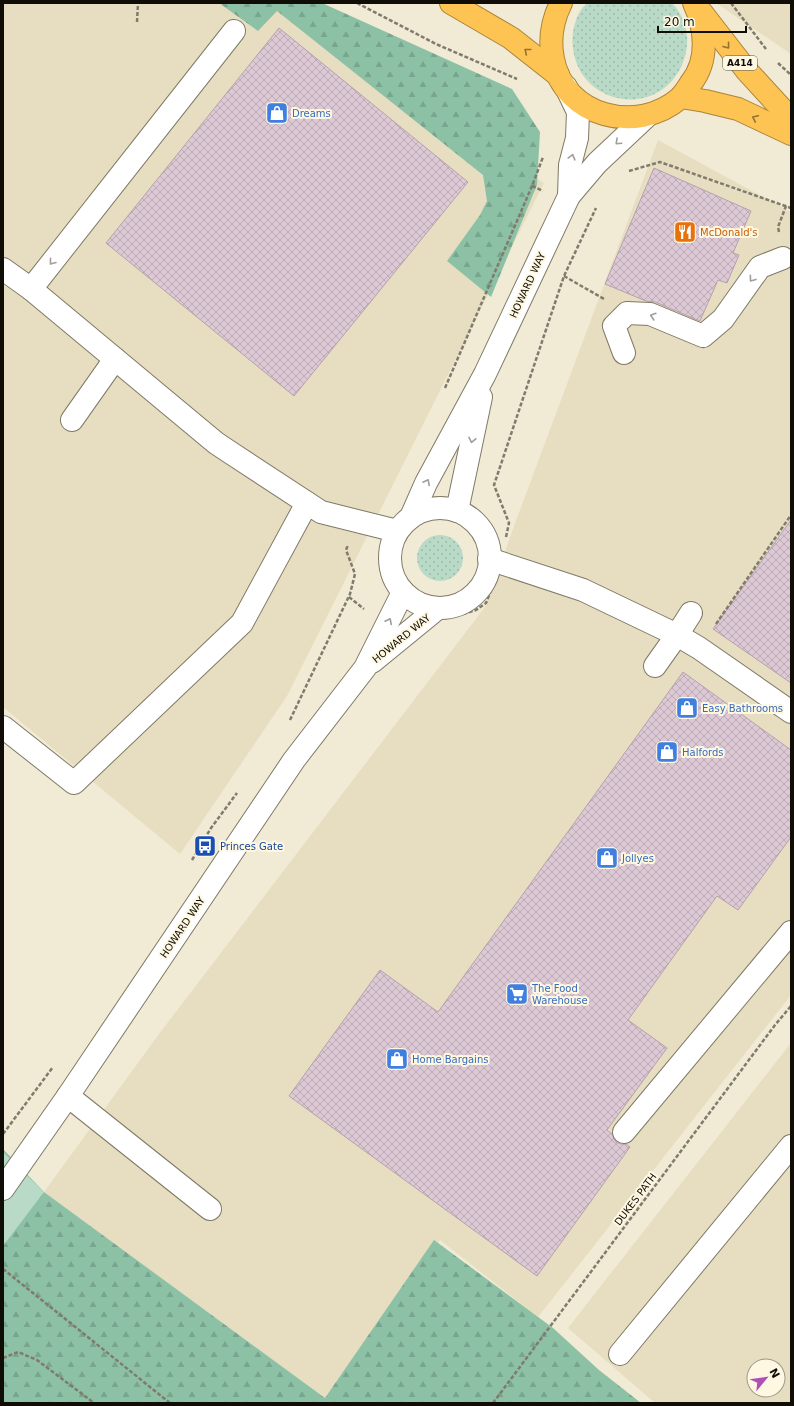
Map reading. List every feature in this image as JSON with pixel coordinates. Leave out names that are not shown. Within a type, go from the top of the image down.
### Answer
[{"type":"highway","points":[[451,3],[511,38],[562,81],[576,98],[590,109],[604,115],[625,118],[647,116],[659,112],[680,97],[696,76],[701,65],[704,40],[703,27],[694,3]]},
{"type":"highway","points":[[561,3],[551,30],[551,44],[553,60],[562,81]]},
{"type":"highway","name":"A414","points":[[694,3],[747,71],[791,119]]},
{"type":"highway","points":[[680,97],[705,101],[738,110],[791,134]]},
{"type":"street","points":[[30,289],[234,31]]},
{"type":"street","points":[[562,81],[578,112],[577,138],[570,165],[569,196]]},
{"type":"street","points":[[569,196],[597,162],[647,116]]},
{"type":"street","name":"HOWARD WAY","points":[[404,524],[485,374],[569,196]]},
{"type":"street","points":[[624,354],[614,326],[627,313],[650,314],[703,336],[723,319],[760,267],[783,258]]},
{"type":"street","points":[[3,269],[30,289],[216,443],[321,512],[358,521],[404,524]]},
{"type":"street","points":[[72,420],[114,359]]},
{"type":"street","name":"HOWARD WAY","points":[[457,511],[485,374]]},
{"type":"street","points":[[3,727],[74,783],[242,623],[307,502]]},
{"type":"street","points":[[496,561],[480,588],[468,600],[453,606],[438,608],[425,606],[413,601],[403,592],[394,579],[390,562],[391,546],[404,524],[425,510],[441,508],[457,511],[471,519],[481,530],[496,561],[584,590],[678,635],[791,712]]},
{"type":"street","name":"HOWARD WAY","points":[[3,1189],[68,1096],[294,760],[365,668],[403,592]]},
{"type":"street","name":"HOWARD WAY","points":[[365,668],[438,608]]},
{"type":"street","points":[[655,666],[678,635],[691,613]]},
{"type":"street","points":[[624,1132],[791,932]]},
{"type":"street","points":[[68,1096],[210,1209]]},
{"type":"street","points":[[620,1354],[791,1146]]},
{"type":"path","points":[[137,22],[138,3]]},
{"type":"path","points":[[357,3],[436,44],[520,80]]},
{"type":"path","points":[[731,3],[768,52]]},
{"type":"path","points":[[777,62],[791,75]]},
{"type":"path","points":[[442,395],[532,186],[543,156]]},
{"type":"path","points":[[642,167],[660,162],[791,208]]},
{"type":"path","points":[[496,561],[509,523],[494,485],[564,276],[590,218]]},
{"type":"path","points":[[564,276],[627,313]]},
{"type":"path","points":[[699,648],[791,515]]},
{"type":"path","points":[[288,723],[350,594],[355,574],[346,550],[358,521]]},
{"type":"path","points":[[189,865],[211,828],[238,793]]},
{"type":"path","name":"DUKES PATH","points":[[493,1403],[775,1025],[791,1006]]},
{"type":"path","points":[[3,1134],[57,1061]]},
{"type":"path","points":[[3,1269],[170,1403]]},
{"type":"path","points":[[3,1358],[18,1352],[37,1360],[94,1403]]},
{"type":"shaded area","name":"Princes Gate","points":[[3,3],[263,3],[298,17],[544,183],[287,696],[180,854],[3,707]]},
{"type":"shaded area","points":[[716,3],[791,3],[791,54]]},
{"type":"shaded area","points":[[658,140],[791,212],[791,995],[538,1317],[440,1240],[325,1398],[44,1192],[159,1034],[485,607]]},
{"type":"shaded area","points":[[791,1043],[791,1403],[655,1403],[568,1328]]},
{"type":"green space","points":[[219,3],[322,3],[512,89],[540,132],[537,185],[491,297],[447,261],[480,215],[487,201],[483,175],[277,11],[258,31]]},
{"type":"green space","points":[[587,3],[672,3],[678,10],[684,22],[687,45],[686,54],[681,67],[667,86],[651,95],[635,99],[618,98],[602,92],[588,82],[578,67],[573,48],[573,30],[579,13]]},
{"type":"green space","points":[[440,535],[453,539],[459,545],[463,558],[459,571],[453,577],[440,581],[427,577],[421,571],[417,558],[421,545],[427,539]]},
{"type":"green space","points":[[3,1149],[44,1192],[325,1398],[434,1240],[553,1328],[599,1370],[641,1403],[3,1403]]},
{"type":"green space","points":[[3,1152],[44,1192],[3,1246]]},
{"type":"building","points":[[279,28],[468,182],[294,396],[106,243]]},
{"type":"building","name":"McDonald's","points":[[654,168],[751,211],[733,253],[739,255],[727,283],[718,280],[700,321],[655,302],[646,301],[605,284]]},
{"type":"building","points":[[791,520],[791,683],[713,629]]},
{"type":"building","points":[[683,672],[791,750],[791,837],[738,910],[717,896],[628,1020],[667,1048],[607,1130],[612,1134],[616,1142],[626,1144],[630,1147],[537,1276],[289,1096],[380,970],[438,1012]]},
{"type":"place","name":"Dreams","points":[[277,113]]},
{"type":"place","name":"McDonald's","points":[[685,232]]},
{"type":"place","name":"Easy Bathrooms","points":[[687,708]]},
{"type":"place","name":"Halfords","points":[[667,752]]},
{"type":"place","name":"Princes Gate","points":[[205,846]]},
{"type":"place","name":"Jollyes","points":[[607,858]]},
{"type":"place","name":"The Food Warehouse","points":[[517,994]]},
{"type":"place","name":"Home Bargains","points":[[397,1059]]}]
